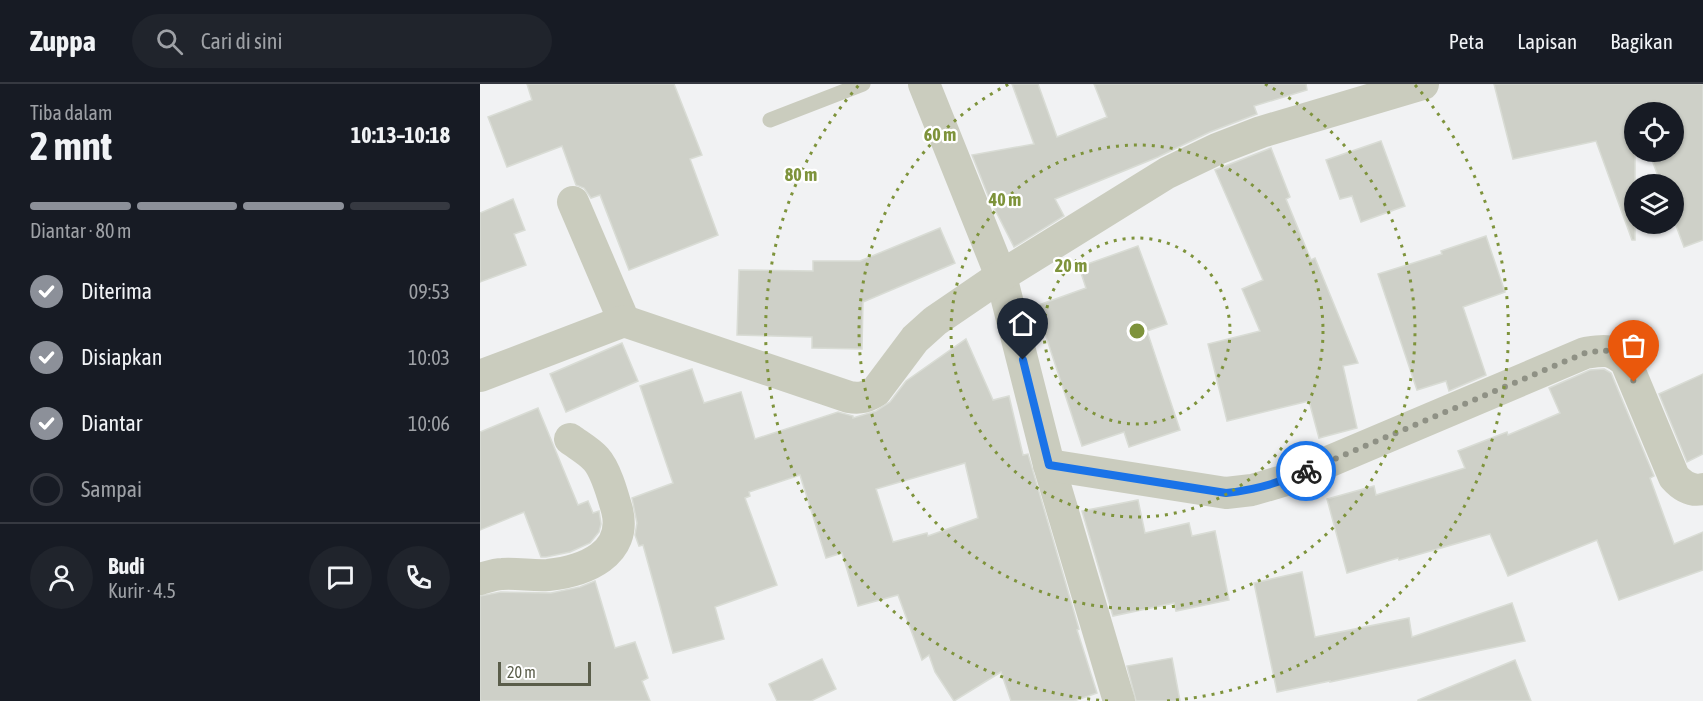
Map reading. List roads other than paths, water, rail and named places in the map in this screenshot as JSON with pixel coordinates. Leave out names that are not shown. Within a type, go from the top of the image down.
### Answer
[{"type":"street","points":[[924,84],[1001,276],[1049,465],[1119,701]]},
{"type":"street","points":[[480,376],[624,321],[858,398],[869,396],[876,391],[915,339],[935,321],[1001,276],[1167,173],[1217,149],[1262,132],[1423,84]]},
{"type":"street","points":[[573,202],[624,321]]},
{"type":"street","points":[[1049,465],[1226,493],[1252,490],[1283,481],[1585,353],[1605,350],[1617,354],[1626,362],[1674,477],[1684,487],[1703,489]]},
{"type":"street","points":[[480,579],[501,574],[563,573],[597,561],[613,546],[620,525],[609,484],[596,459],[570,439]]},
{"type":"lane","points":[[770,120],[862,84]]}]
